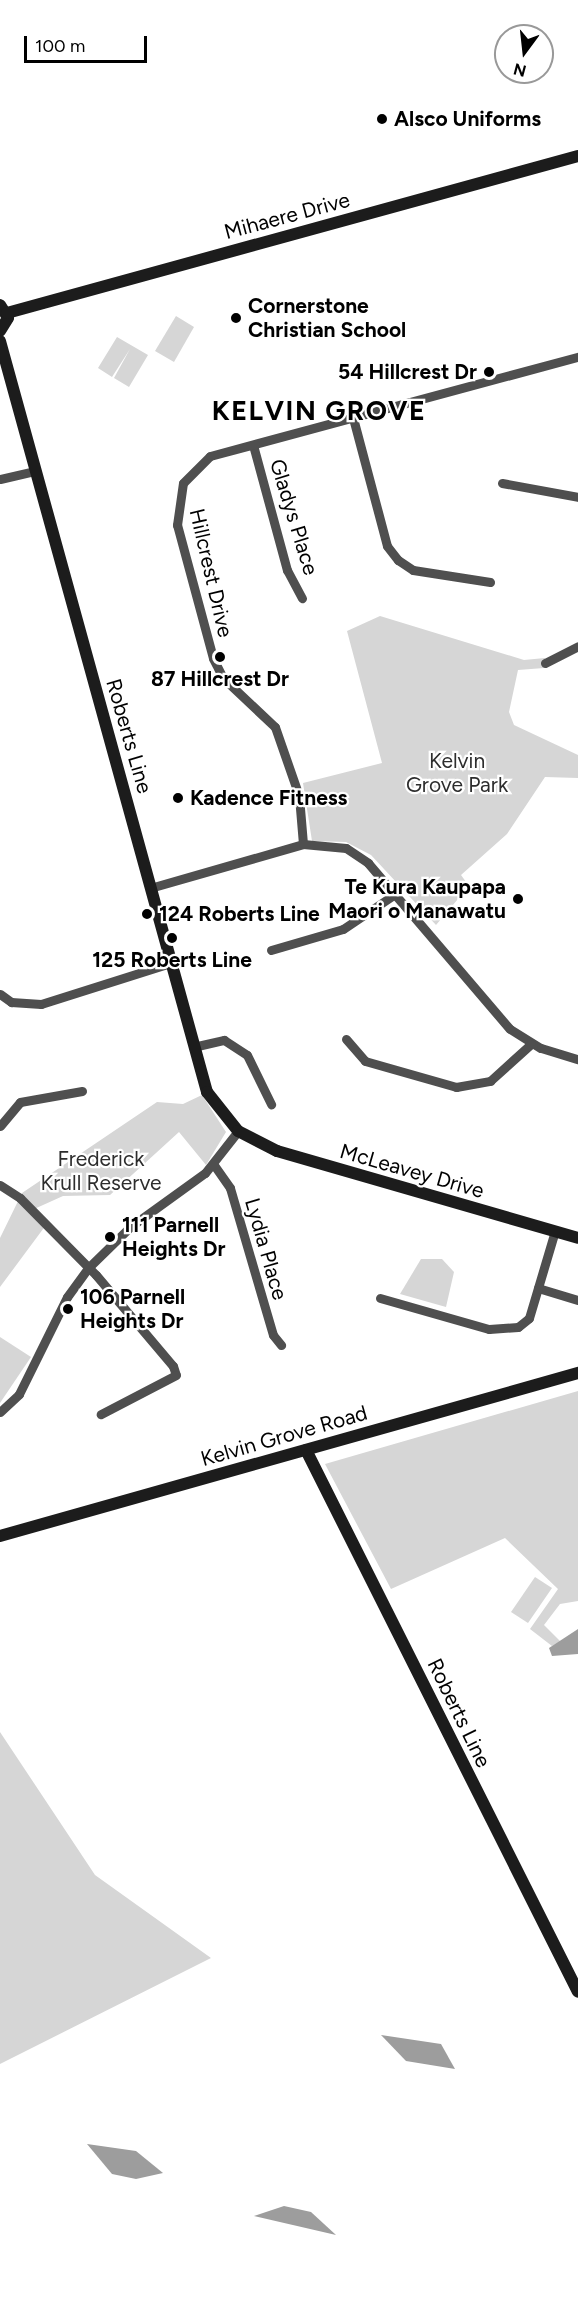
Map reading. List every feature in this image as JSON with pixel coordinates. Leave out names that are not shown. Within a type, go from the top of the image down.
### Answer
[{"type":"main road","name":"Mihaere Drive","points":[[4,309],[578,156]]},
{"type":"main road","points":[[0,331],[4,309]]},
{"type":"main road","name":"Roberts Line","points":[[0,341],[192,1047],[207,1092],[238,1131]]},
{"type":"main road","name":"McLeavey Drive","points":[[238,1131],[316,1164],[578,1238]]},
{"type":"main road","name":"Kelvin Grove Road","points":[[0,1536],[578,1373]]},
{"type":"main road","name":"Roberts Line","points":[[306,1450],[578,1992]]},
{"type":"street","name":"Hillcrest Drive","points":[[303,844],[299,796],[280,739],[268,716],[217,668],[176,516],[183,483],[199,463],[253,445],[578,357]]},
{"type":"street","points":[[353,418],[387,546],[398,560],[413,570],[490,582]]},
{"type":"street","name":"Gladys Place","points":[[253,445],[287,570],[302,598]]},
{"type":"street","points":[[0,479],[34,471]]},
{"type":"street","points":[[502,483],[578,497]]},
{"type":"street","points":[[545,663],[578,646]]},
{"type":"street","points":[[150,888],[303,844],[335,845],[359,855],[395,894],[496,1016],[531,1044],[578,1059]]},
{"type":"street","points":[[271,950],[344,929],[395,894]]},
{"type":"street","points":[[0,994],[11,1002],[41,1004],[170,963]]},
{"type":"street","points":[[346,1039],[365,1060],[456,1087],[490,1082],[531,1044]]},
{"type":"street","points":[[192,1047],[224,1040],[247,1055],[271,1104]]},
{"type":"street","points":[[0,1126],[20,1102],[82,1091]]},
{"type":"street","points":[[0,1412],[19,1394],[67,1297],[88,1268],[130,1227],[214,1165],[238,1131]]},
{"type":"street","name":"Lydia Place","points":[[214,1165],[230,1188],[273,1335],[281,1345]]},
{"type":"street","points":[[0,1185],[20,1198],[88,1268],[176,1375],[101,1414]]},
{"type":"street","points":[[380,1298],[502,1332],[529,1318],[555,1231]]},
{"type":"street","points":[[538,1288],[578,1300]]},
{"type":"green space","points":[[176,316],[194,327],[174,362],[155,351]]},
{"type":"green space","points":[[117,337],[148,355],[129,387],[114,378],[130,349],[112,377],[98,368]]},
{"type":"green space","name":"Kelvin Grove Park","points":[[380,616],[524,660],[545,658],[544,668],[518,670],[509,712],[514,725],[578,755],[578,778],[545,777],[507,834],[461,875],[469,886],[436,925],[371,855],[346,842],[312,841],[303,783],[382,763],[347,631]]},
{"type":"green space","name":"Frederick Krull Reserve","points":[[202,1095],[226,1132],[206,1165],[179,1132],[110,1195],[63,1196],[32,1210],[46,1225],[0,1287],[0,1238],[22,1193],[157,1102],[183,1104]]},
{"type":"green space","points":[[421,1259],[442,1259],[454,1272],[446,1307],[400,1294]]},
{"type":"green space","points":[[0,1337],[31,1357],[0,1403]]},
{"type":"green space","points":[[578,1391],[578,1601],[560,1604],[544,1625],[561,1642],[552,1646],[530,1629],[558,1589],[505,1538],[391,1589],[325,1464]]},
{"type":"green space","points":[[535,1577],[552,1588],[528,1623],[511,1612]]},
{"type":"green space","points":[[0,1732],[95,1875],[211,1958],[0,2064]]},
{"type":"shaded area","points":[[578,1629],[578,1654],[552,1656],[549,1648]]},
{"type":"shaded area","points":[[381,2035],[441,2044],[455,2069],[406,2061]]},
{"type":"shaded area","points":[[87,2144],[136,2151],[163,2173],[136,2179],[112,2174]]},
{"type":"shaded area","points":[[284,2206],[311,2212],[336,2235],[254,2216]]},
{"type":"place","name":"Alsco Uniforms","points":[[382,119]]},
{"type":"place","name":"Cornerstone Christian School","points":[[236,318]]},
{"type":"place","name":"54 Hillcrest Dr","points":[[489,372]]},
{"type":"place","name":"87 Hillcrest Dr","points":[[220,657]]},
{"type":"place","name":"Kadence Fitness","points":[[178,798]]},
{"type":"place","name":"Te Kura Kaupapa Maori o Manawatu","points":[[518,899]]},
{"type":"place","name":"124 Roberts Line","points":[[147,914]]},
{"type":"place","name":"125 Roberts Line","points":[[172,938]]},
{"type":"place","name":"111 Parnell Heights Dr","points":[[110,1237]]},
{"type":"place","name":"106 Parnell Heights Dr","points":[[68,1309]]},
{"type":"district","name":"KELVIN GROVE","points":[[319,411]]}]
